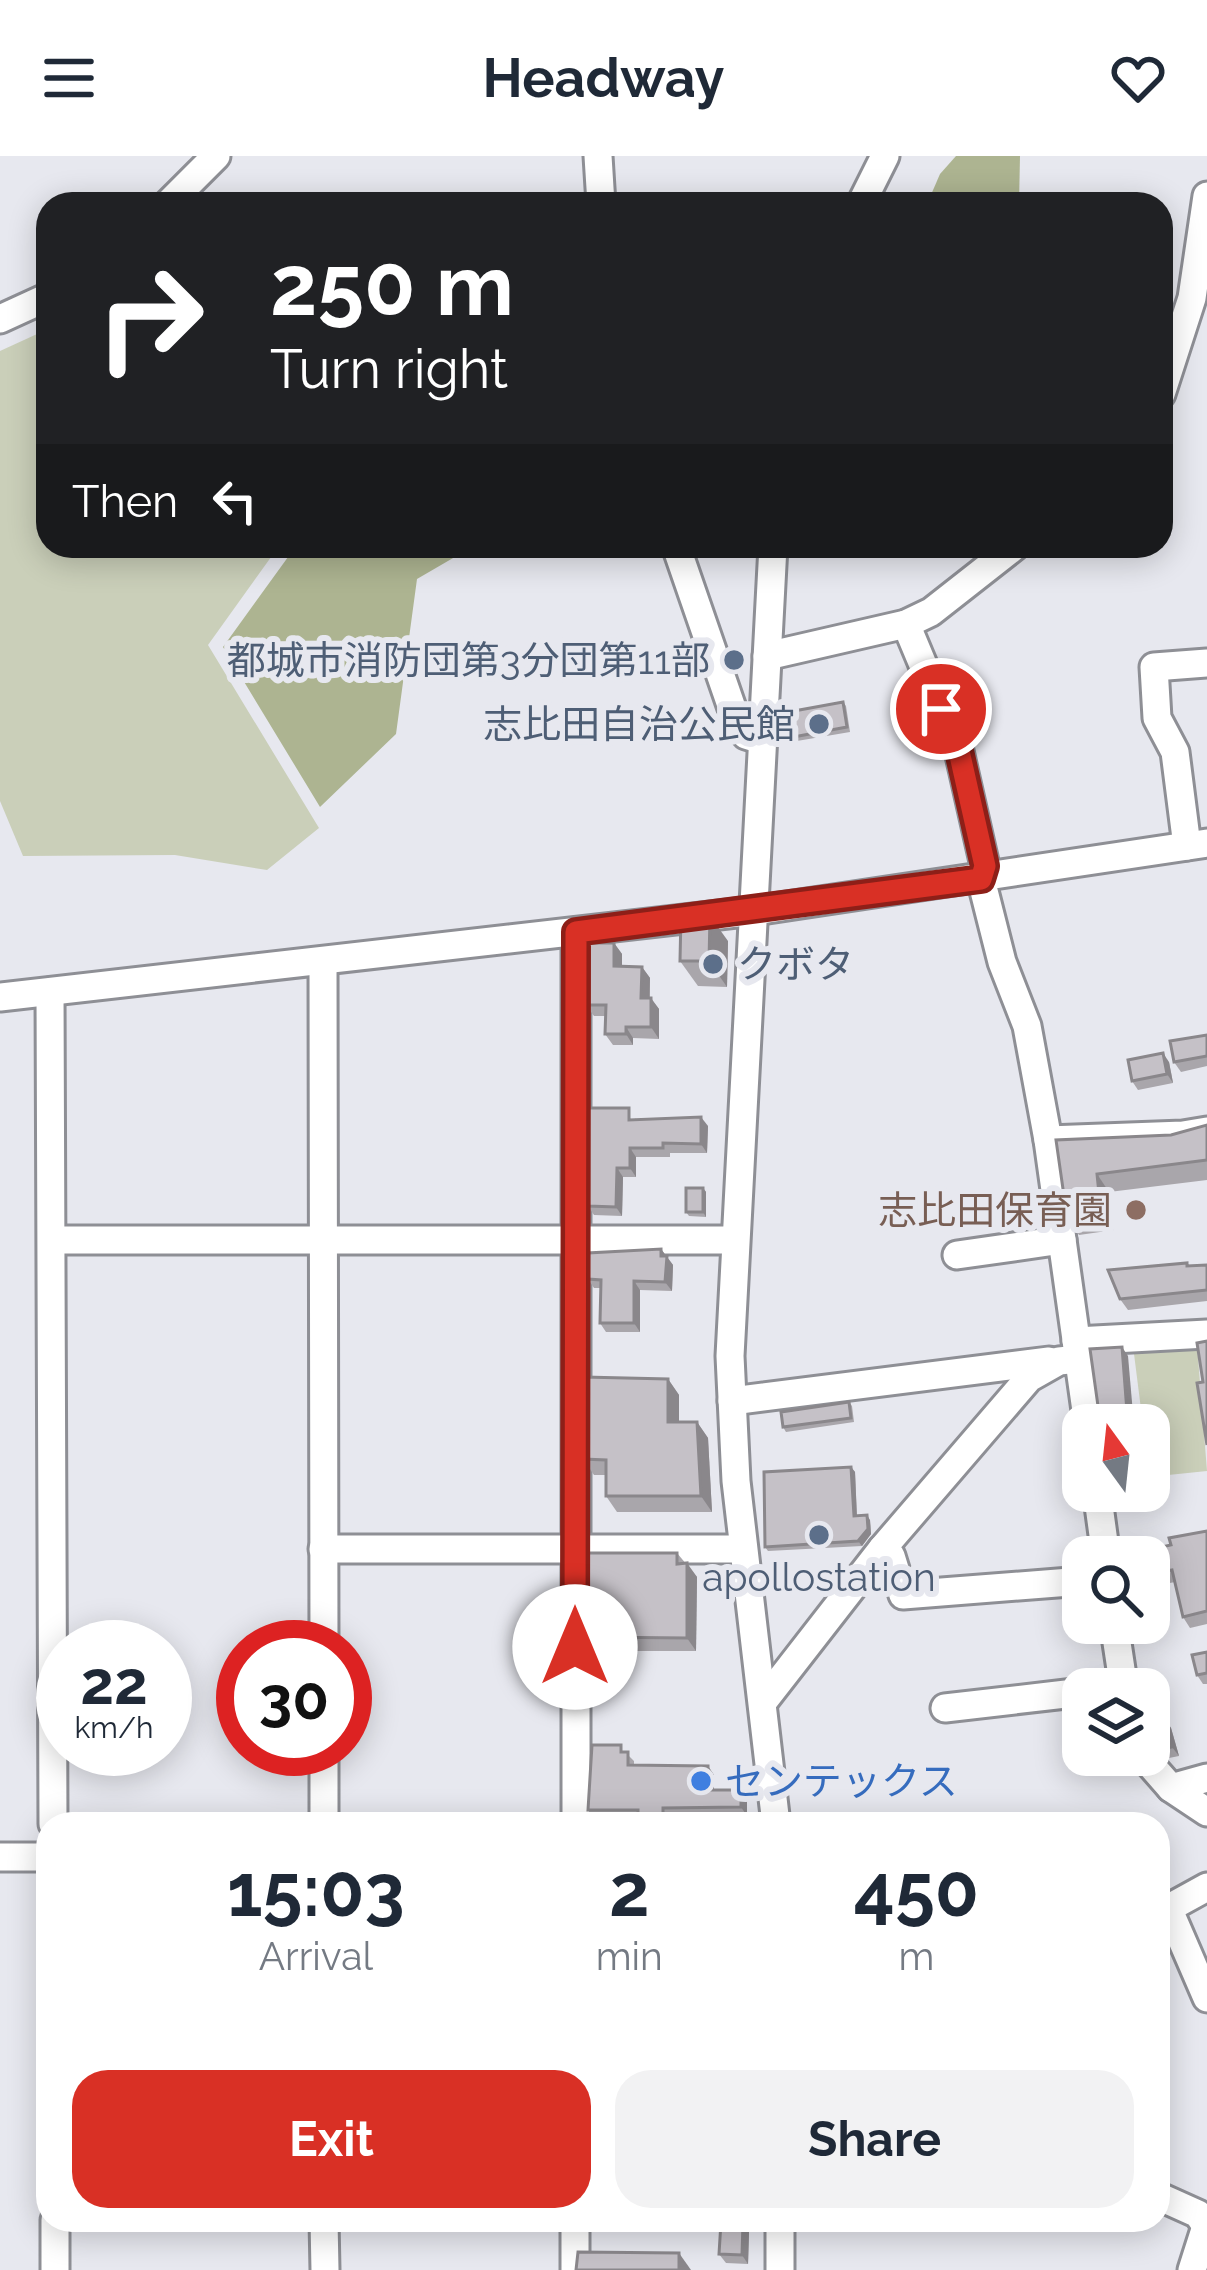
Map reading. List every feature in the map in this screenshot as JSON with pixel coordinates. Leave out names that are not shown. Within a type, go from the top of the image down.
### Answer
[{"type":"street","points":[[180,192],[216,156]]},
{"type":"street","points":[[598,156],[600,192]]},
{"type":"street","points":[[868,192],[885,156]]},
{"type":"street","points":[[1173,363],[1199,297],[1207,196]]},
{"type":"street","points":[[0,319],[36,302]]},
{"type":"street","points":[[680,558],[733,711],[746,735],[762,740]]},
{"type":"street","points":[[772,558],[734,1240],[732,1401],[743,1549],[775,1812]]},
{"type":"street","points":[[767,656],[906,624],[931,612],[1000,558]]},
{"type":"street","points":[[906,624],[959,751],[985,866],[981,879],[1002,962],[1027,1026],[1048,1140],[1072,1354],[1083,1404]]},
{"type":"street","points":[[0,997],[754,910],[1197,845],[1175,752],[1157,718],[1154,667],[1207,663]]},
{"type":"street","points":[[576,932],[576,1812]]},
{"type":"street","points":[[323,963],[324,1620]]},
{"type":"street","points":[[50,992],[53,1812]]},
{"type":"street","points":[[1048,1140],[1207,1131]]},
{"type":"street","points":[[52,1240],[734,1240]]},
{"type":"street","points":[[957,1255],[1062,1240]]},
{"type":"street","points":[[732,1401],[1207,1334]]},
{"type":"street","points":[[764,1702],[882,1550],[1029,1378],[1072,1354]]},
{"type":"street","points":[[323,1549],[743,1549]]},
{"type":"street","points":[[882,1550],[891,1556],[903,1595],[1062,1583]]},
{"type":"street","points":[[945,1708],[1062,1694]]},
{"type":"street","points":[[324,1776],[324,1812]]},
{"type":"street","points":[[1160,1776],[1207,1813]]},
{"type":"street","points":[[1171,1788],[1207,1778]]},
{"type":"street","points":[[0,1857],[36,1857]]},
{"type":"street","points":[[1170,1908],[1207,1887]]},
{"type":"street","points":[[1170,1926],[1207,1998]]},
{"type":"street","points":[[1170,2201],[1198,2214],[1206,2223],[1192,2270]]},
{"type":"street","points":[[55,2232],[55,2270]]},
{"type":"street","points":[[324,2232],[325,2270]]},
{"type":"street","points":[[575,2232],[575,2270]]},
{"type":"street","points":[[780,2232],[780,2270]]},
{"type":"green space","points":[[956,156],[1020,156],[1019,192],[932,192]]},
{"type":"green space","points":[[36,334],[36,558],[270,558],[208,645],[319,828],[267,870],[175,855],[23,856],[0,801],[0,351]]},
{"type":"green space","points":[[287,558],[453,558],[417,579],[396,734],[320,807],[223,647]]},
{"type":"green space","points":[[1197,1345],[1207,1471],[1170,1475],[1170,1404],[1140,1404],[1133,1346]]},
{"type":"building","name":"志比田自治公民館","points":[[843,702],[847,727],[788,738],[783,713]]},
{"type":"building","points":[[681,915],[710,916],[709,961],[680,961]]},
{"type":"building","points":[[586,943],[614,943],[614,966],[642,967],[641,998],[651,998],[651,1027],[626,1027],[626,1034],[605,1034],[606,1005],[586,1005]]},
{"type":"building","points":[[1207,1035],[1207,1056],[1174,1062],[1170,1041]]},
{"type":"building","points":[[1163,1053],[1167,1074],[1132,1081],[1128,1060]]},
{"type":"building","points":[[588,1108],[629,1108],[629,1120],[701,1117],[701,1144],[630,1148],[630,1168],[617,1168],[616,1207],[588,1206]]},
{"type":"building","points":[[1207,1125],[1207,1160],[1097,1174],[1101,1213],[1067,1217],[1056,1140],[1171,1135]]},
{"type":"building","points":[[686,1188],[703,1188],[703,1212],[686,1212]]},
{"type":"building","points":[[661,1249],[661,1256],[667,1256],[665,1282],[634,1281],[634,1323],[600,1323],[601,1280],[588,1279],[588,1253]]},
{"type":"building","points":[[1207,1265],[1207,1290],[1120,1299],[1108,1270]]},
{"type":"building","points":[[1207,1341],[1207,1445],[1197,1383],[1203,1382],[1197,1343]]},
{"type":"building","points":[[1122,1347],[1126,1404],[1098,1404],[1090,1349]]},
{"type":"building","points":[[583,1377],[668,1379],[668,1422],[697,1422],[701,1496],[606,1496],[606,1460],[583,1459]]},
{"type":"building","points":[[849,1402],[851,1418],[783,1427],[781,1412]]},
{"type":"building","points":[[851,1467],[854,1516],[867,1515],[868,1529],[858,1541],[765,1547],[764,1472]]},
{"type":"building","points":[[1207,1531],[1207,1611],[1183,1617],[1170,1570],[1170,1538]]},
{"type":"building","points":[[585,1553],[677,1553],[677,1564],[687,1563],[687,1638],[585,1637]]},
{"type":"building","points":[[1207,1652],[1207,1673],[1197,1675],[1192,1655]]},
{"type":"building","points":[[592,1745],[621,1745],[621,1752],[628,1752],[628,1765],[708,1766],[708,1790],[741,1790],[741,1807],[588,1810]]},
{"type":"building","points":[[720,2232],[743,2232],[742,2255],[719,2254]]},
{"type":"building","points":[[578,2252],[679,2253],[679,2270],[576,2270]]},
{"type":"place","name":"都城市消防団第3分団第11部","points":[[734,660]]},
{"type":"place","name":"志比田自治公民館","points":[[819,724]]},
{"type":"place","name":"クボタ","points":[[713,964]]},
{"type":"place","name":"志比田保育園","points":[[1136,1210]]},
{"type":"place","name":"apollostation","points":[[819,1535]]},
{"type":"place","name":"センテックス","points":[[701,1781]]},
{"type":"route","points":[[575,1647],[576,932],[981,879],[985,866],[959,751],[941,709]]}]
